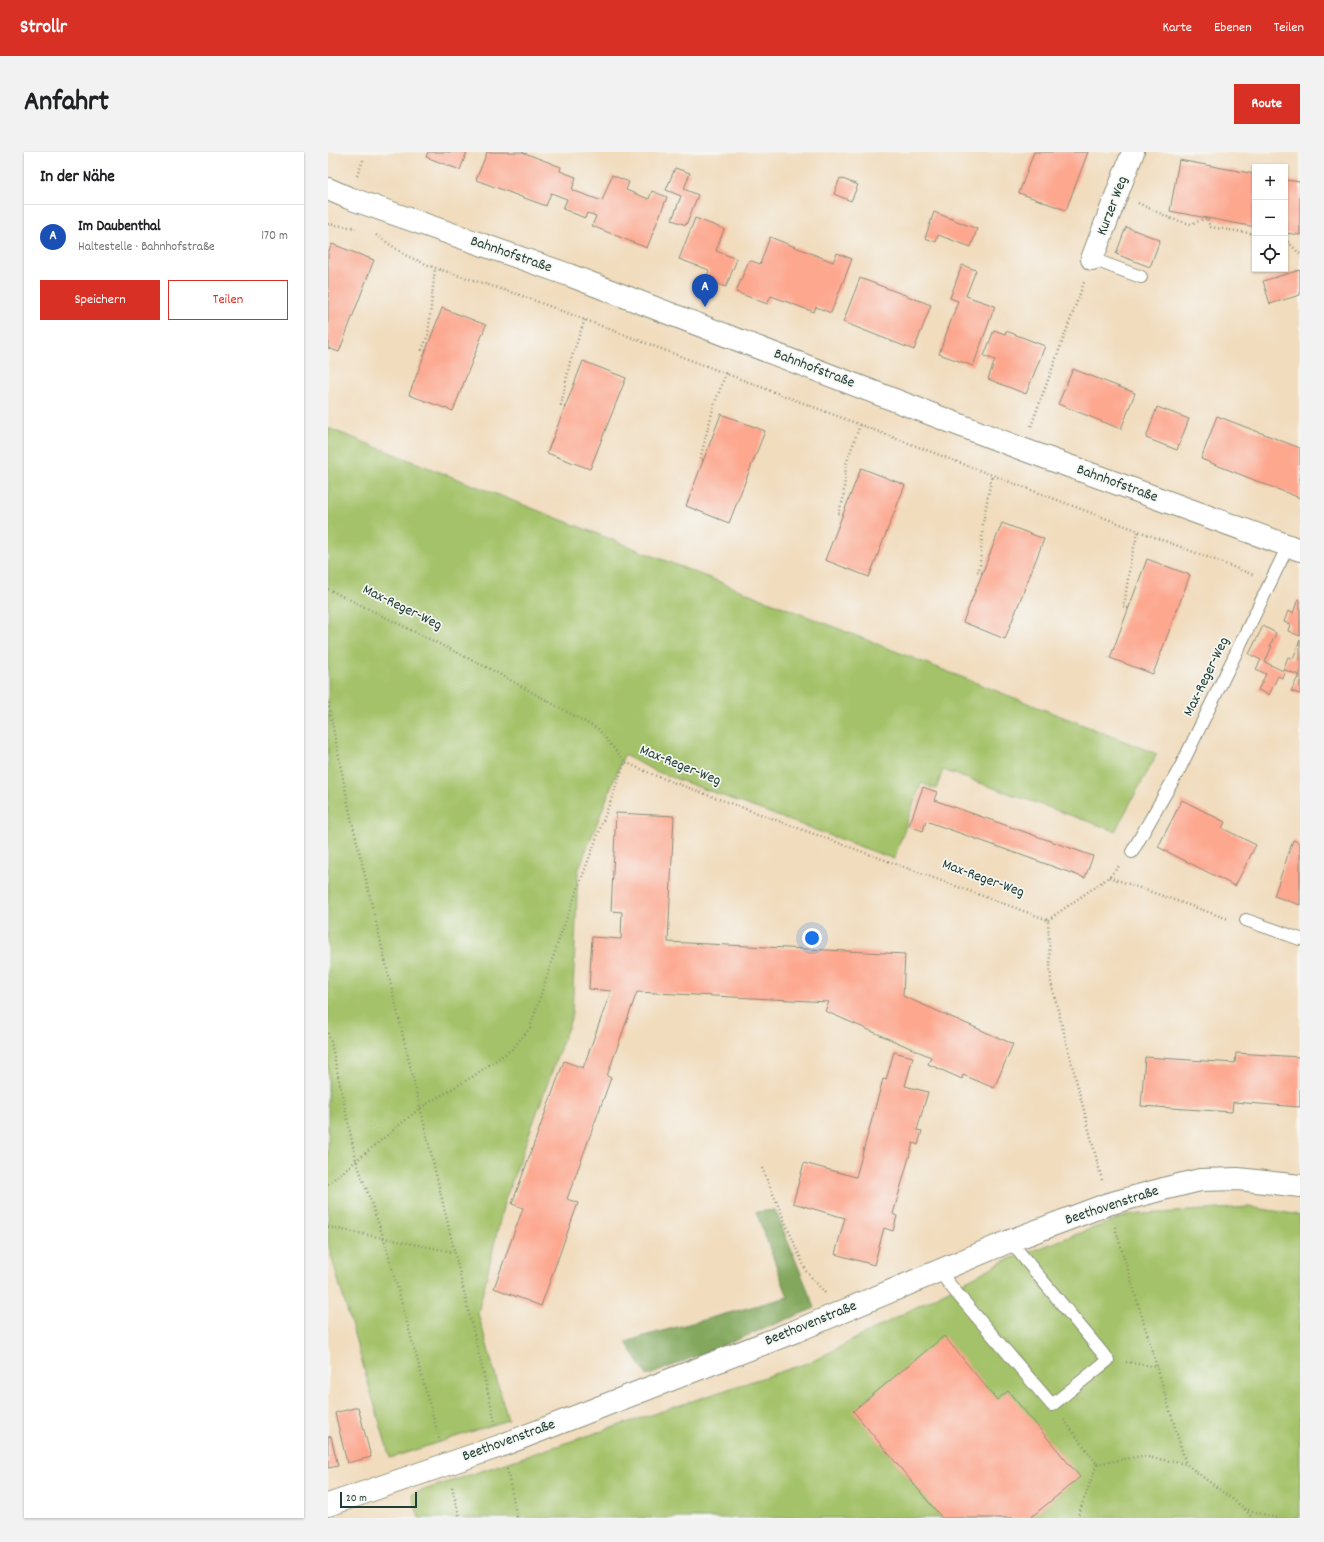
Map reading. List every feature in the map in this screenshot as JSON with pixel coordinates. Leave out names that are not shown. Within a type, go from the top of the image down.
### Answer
[{"type":"street","name":"Kurzer Weg","points":[[1092,259],[1133,152]]},
{"type":"street","name":"Bahnhofstraße","points":[[328,189],[349,198],[569,275],[1022,449],[1294,548]]},
{"type":"street","name":"Beethovenstraße","points":[[328,1505],[500,1446],[840,1312],[1010,1241],[1108,1204],[1200,1180],[1238,1179],[1300,1186]]},
{"type":"lane","points":[[1092,259],[1141,277]]},
{"type":"lane","name":"Max-Reger-Weg","points":[[1132,852],[1180,768],[1271,582],[1294,548]]},
{"type":"lane","points":[[1246,920],[1300,939]]},
{"type":"lane","points":[[939,1271],[1052,1405],[1108,1360],[1010,1241]]},
{"type":"path","points":[[1118,194],[1172,219],[1191,224],[1207,218],[1210,227],[1252,234]]},
{"type":"path","points":[[328,224],[362,229]]},
{"type":"path","points":[[375,234],[407,256],[435,268],[520,295],[585,319],[1139,530],[1271,582]]},
{"type":"path","points":[[1288,242],[1300,254]]},
{"type":"path","points":[[1022,449],[1092,259]]},
{"type":"path","points":[[426,351],[422,350],[428,335],[435,268]]},
{"type":"path","points":[[565,407],[561,405],[570,362],[585,319]]},
{"type":"path","points":[[703,460],[700,459],[714,405],[726,373]]},
{"type":"path","points":[[843,515],[838,513],[842,501],[846,464],[860,425]]},
{"type":"path","points":[[982,573],[977,571],[980,565],[983,523],[992,475]]},
{"type":"path","points":[[1128,608],[1123,606],[1131,558],[1139,530]]},
{"type":"path","name":"Max-Reger-Weg","points":[[328,589],[492,670],[598,729],[625,762],[654,775],[1048,920]]},
{"type":"path","points":[[328,703],[350,813],[517,1518]]},
{"type":"path","points":[[328,1184],[420,1108],[472,1077],[512,1049],[530,1028],[558,942],[625,762]]},
{"type":"path","points":[[1132,852],[1109,877],[1048,920],[1051,983],[1108,1204],[1186,1464]]},
{"type":"path","points":[[1109,877],[1229,919],[1246,920]]},
{"type":"path","points":[[328,1033],[356,1160],[384,1239],[460,1518]]},
{"type":"path","points":[[762,1168],[806,1271],[840,1312]]},
{"type":"path","points":[[328,1227],[453,1252]]},
{"type":"path","points":[[1108,1360],[1158,1367]]},
{"type":"path","points":[[1052,1405],[1098,1464]]},
{"type":"path","points":[[1098,1464],[1142,1456],[1186,1464],[1245,1509],[1252,1518]]},
{"type":"path","points":[[1077,1518],[1098,1464]]},
{"type":"path","points":[[1245,1509],[1277,1518]]},
{"type":"green space","points":[[328,428],[1157,754],[1115,831],[943,770],[936,789],[921,783],[894,859],[655,771],[624,755],[578,871],[572,1016],[504,1203],[478,1313],[508,1420],[390,1458],[328,1245]]},
{"type":"green space","points":[[1249,1207],[1300,1215],[1300,1518],[419,1518],[412,1494],[813,1361],[1004,1261],[1129,1215]]},
{"type":"green space","points":[[775,1210],[815,1308],[647,1376],[626,1342],[788,1297],[756,1212]]},
{"type":"building","points":[[428,152],[467,152],[460,170],[426,157]]},
{"type":"building","points":[[487,152],[522,152],[561,167],[560,171],[576,177],[572,190],[602,201],[612,175],[629,182],[626,190],[636,194],[649,199],[652,191],[667,197],[647,248],[592,226],[596,216],[587,213],[585,218],[563,209],[567,199],[551,193],[546,206],[476,180]]},
{"type":"building","points":[[1034,152],[1088,152],[1066,210],[1019,193]]},
{"type":"building","points":[[1179,160],[1252,173],[1252,226],[1170,211]]},
{"type":"building","points":[[675,168],[690,173],[684,189],[698,195],[686,225],[672,220],[681,196],[666,190]]},
{"type":"building","points":[[840,178],[858,185],[851,201],[834,194]]},
{"type":"building","points":[[1288,180],[1300,182],[1300,235],[1288,233]]},
{"type":"building","points":[[934,212],[977,229],[971,247],[938,235],[936,242],[925,238]]},
{"type":"building","points":[[695,218],[724,229],[716,251],[737,259],[726,287],[706,280],[709,270],[679,259]]},
{"type":"building","points":[[1126,227],[1160,240],[1150,267],[1116,254]]},
{"type":"building","points":[[770,237],[833,262],[837,253],[852,259],[831,313],[816,307],[814,312],[771,296],[767,304],[736,292],[749,260],[760,264]]},
{"type":"building","points":[[332,244],[374,260],[339,352],[328,348],[328,253]]},
{"type":"building","points":[[962,265],[976,270],[966,296],[995,306],[973,366],[939,354],[958,301],[950,298]]},
{"type":"building","points":[[1300,270],[1300,295],[1270,304],[1263,281]]},
{"type":"building","points":[[860,278],[931,305],[914,350],[843,322]]},
{"type":"building","points":[[442,308],[486,325],[453,411],[409,395]]},
{"type":"building","points":[[994,330],[1005,334],[1006,331],[1045,346],[1026,394],[988,379],[995,360],[984,356]]},
{"type":"building","points":[[583,361],[626,378],[590,469],[547,453]]},
{"type":"building","points":[[1073,369],[1135,393],[1121,429],[1058,404]]},
{"type":"building","points":[[1157,407],[1189,419],[1177,450],[1146,438]]},
{"type":"building","points":[[721,414],[765,431],[729,523],[686,506]]},
{"type":"building","points":[[1217,416],[1300,448],[1300,498],[1201,459]]},
{"type":"building","points":[[861,468],[905,485],[869,577],[825,560]]},
{"type":"building","points":[[1002,523],[1044,539],[1005,639],[963,622]]},
{"type":"building","points":[[1147,559],[1190,575],[1153,674],[1110,658]]},
{"type":"building","points":[[1298,599],[1300,600],[1300,636],[1288,631],[1290,624],[1284,622],[1288,611],[1293,613]]},
{"type":"building","points":[[1263,626],[1276,633],[1265,662],[1281,670],[1283,670],[1288,657],[1293,659],[1300,640],[1300,694],[1291,691],[1299,675],[1285,670],[1282,678],[1278,676],[1269,695],[1258,690],[1266,674],[1256,669],[1261,660],[1249,654]]},
{"type":"building","points":[[923,787],[937,792],[934,800],[1093,856],[1085,878],[926,821],[923,831],[909,826]]},
{"type":"building","points":[[1182,800],[1225,822],[1222,828],[1256,845],[1235,886],[1158,847]]},
{"type":"building","points":[[616,813],[674,816],[668,942],[905,954],[903,996],[1013,1044],[994,1088],[963,1075],[962,1079],[928,1064],[931,1057],[825,1011],[829,1002],[637,992],[607,1076],[611,1078],[567,1199],[578,1203],[541,1306],[494,1288],[523,1208],[512,1204],[564,1061],[583,1068],[611,991],[589,989],[592,937],[621,939],[622,912],[611,911]]},
{"type":"building","points":[[1293,840],[1300,843],[1300,905],[1274,896]]},
{"type":"building","points":[[894,1052],[913,1057],[905,1086],[928,1092],[917,1130],[922,1131],[918,1145],[913,1143],[893,1214],[897,1216],[893,1231],[884,1228],[874,1265],[835,1254],[845,1218],[793,1203],[804,1163],[856,1177],[883,1079],[886,1080]]},
{"type":"building","points":[[1236,1053],[1300,1057],[1300,1107],[1233,1102],[1232,1112],[1141,1106],[1145,1057],[1235,1063]]},
{"type":"building","points":[[944,1336],[997,1400],[1008,1391],[1080,1477],[1030,1518],[942,1518],[853,1411]]},
{"type":"building","points":[[358,1407],[371,1457],[347,1463],[335,1413]]},
{"type":"building","points":[[331,1436],[338,1466],[328,1468],[328,1437]]},
{"type":"place","name":"Im Daubenthal","points":[[705,307]]}]
